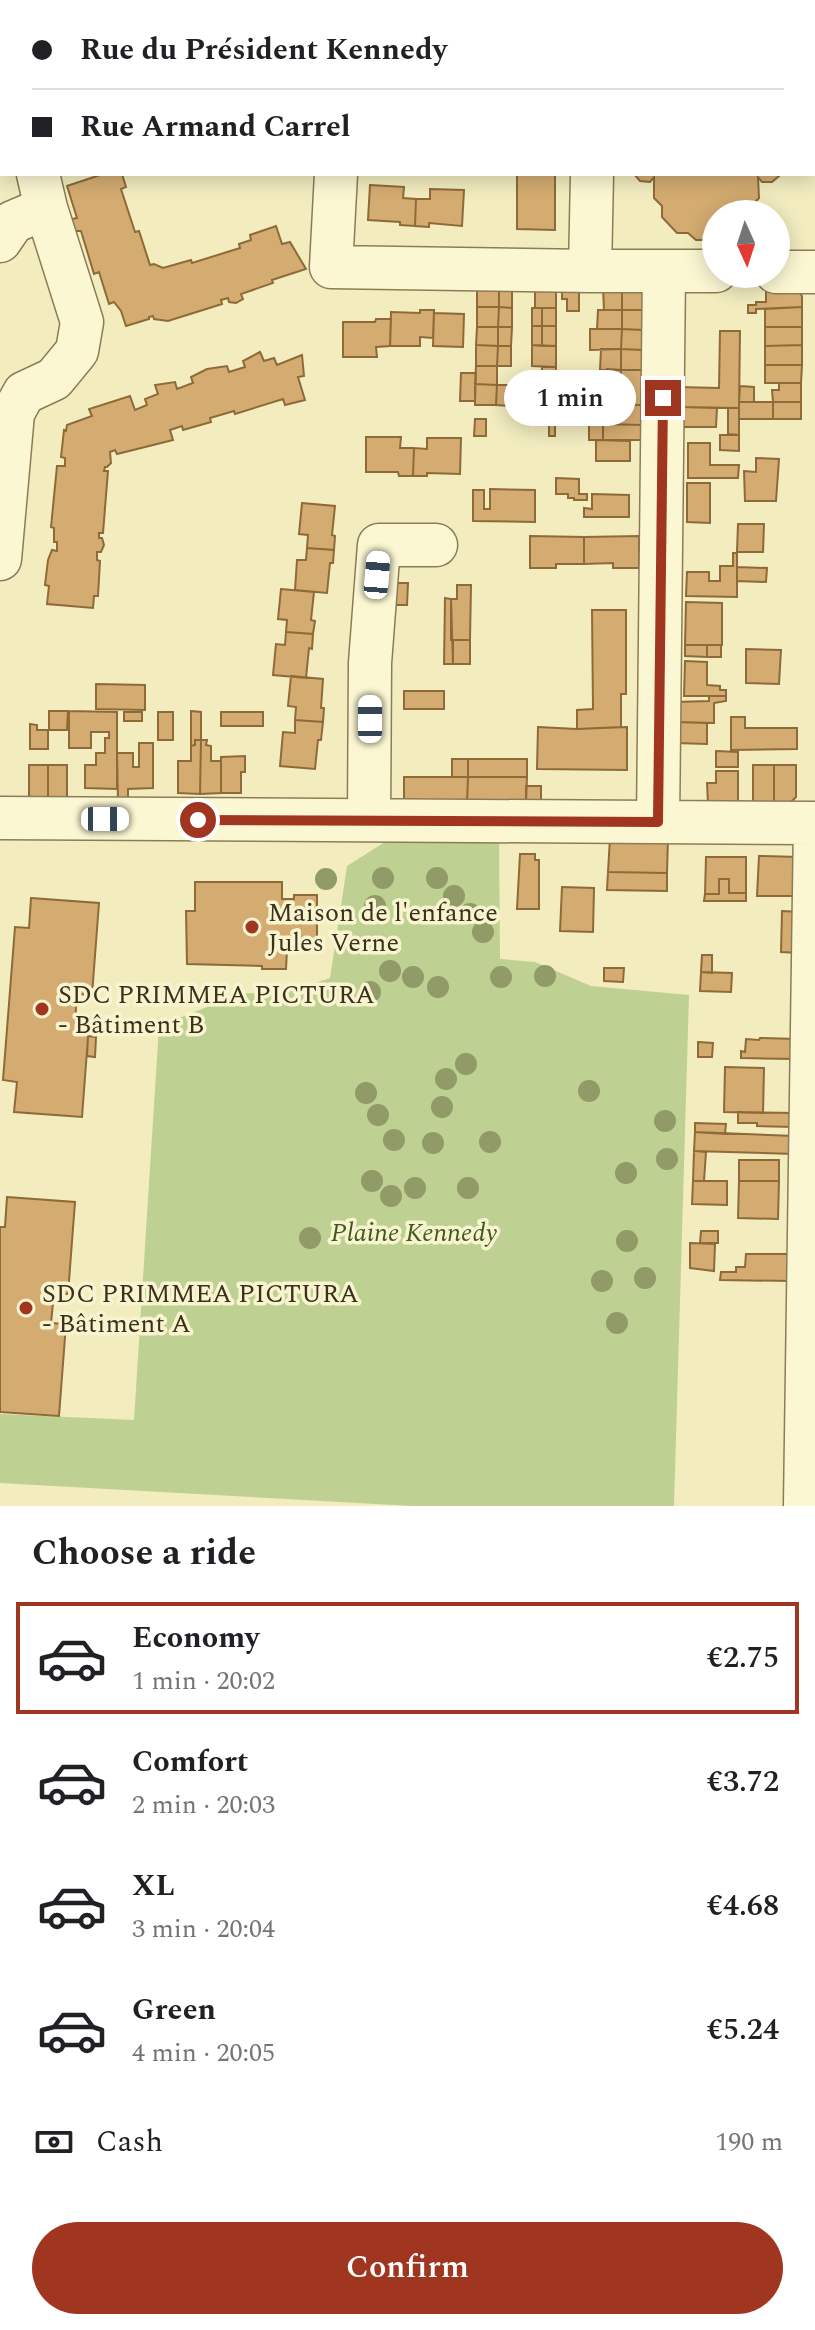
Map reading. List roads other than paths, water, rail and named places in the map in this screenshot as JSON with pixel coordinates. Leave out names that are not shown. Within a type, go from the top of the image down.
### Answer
[{"type":"street","points":[[336,176],[331,267],[702,271]]},
{"type":"street","points":[[590,271],[592,176]]},
{"type":"street","points":[[0,559],[13,413],[12,384],[54,379],[77,351],[82,322],[19,212]]},
{"type":"street","points":[[658,822],[664,271]]},
{"type":"street","points":[[790,272],[815,272]]},
{"type":"street","points":[[369,820],[370,663],[379,545],[436,545]]},
{"type":"street","points":[[815,809],[815,816]]},
{"type":"street","points":[[0,818],[815,823],[805,1506]]},
{"type":"place","name":"Maison de l'enfance Jules Verne","points":[[252,927]]},
{"type":"place","name":"SDC PRIMMEA PICTURA - Bâtiment B","points":[[42,1009]]},
{"type":"place","name":"SDC PRIMMEA PICTURA - Bâtiment A","points":[[26,1308]]},
{"type":"park label","name":"Plaine Kennedy","points":[[414,1232]]}]
